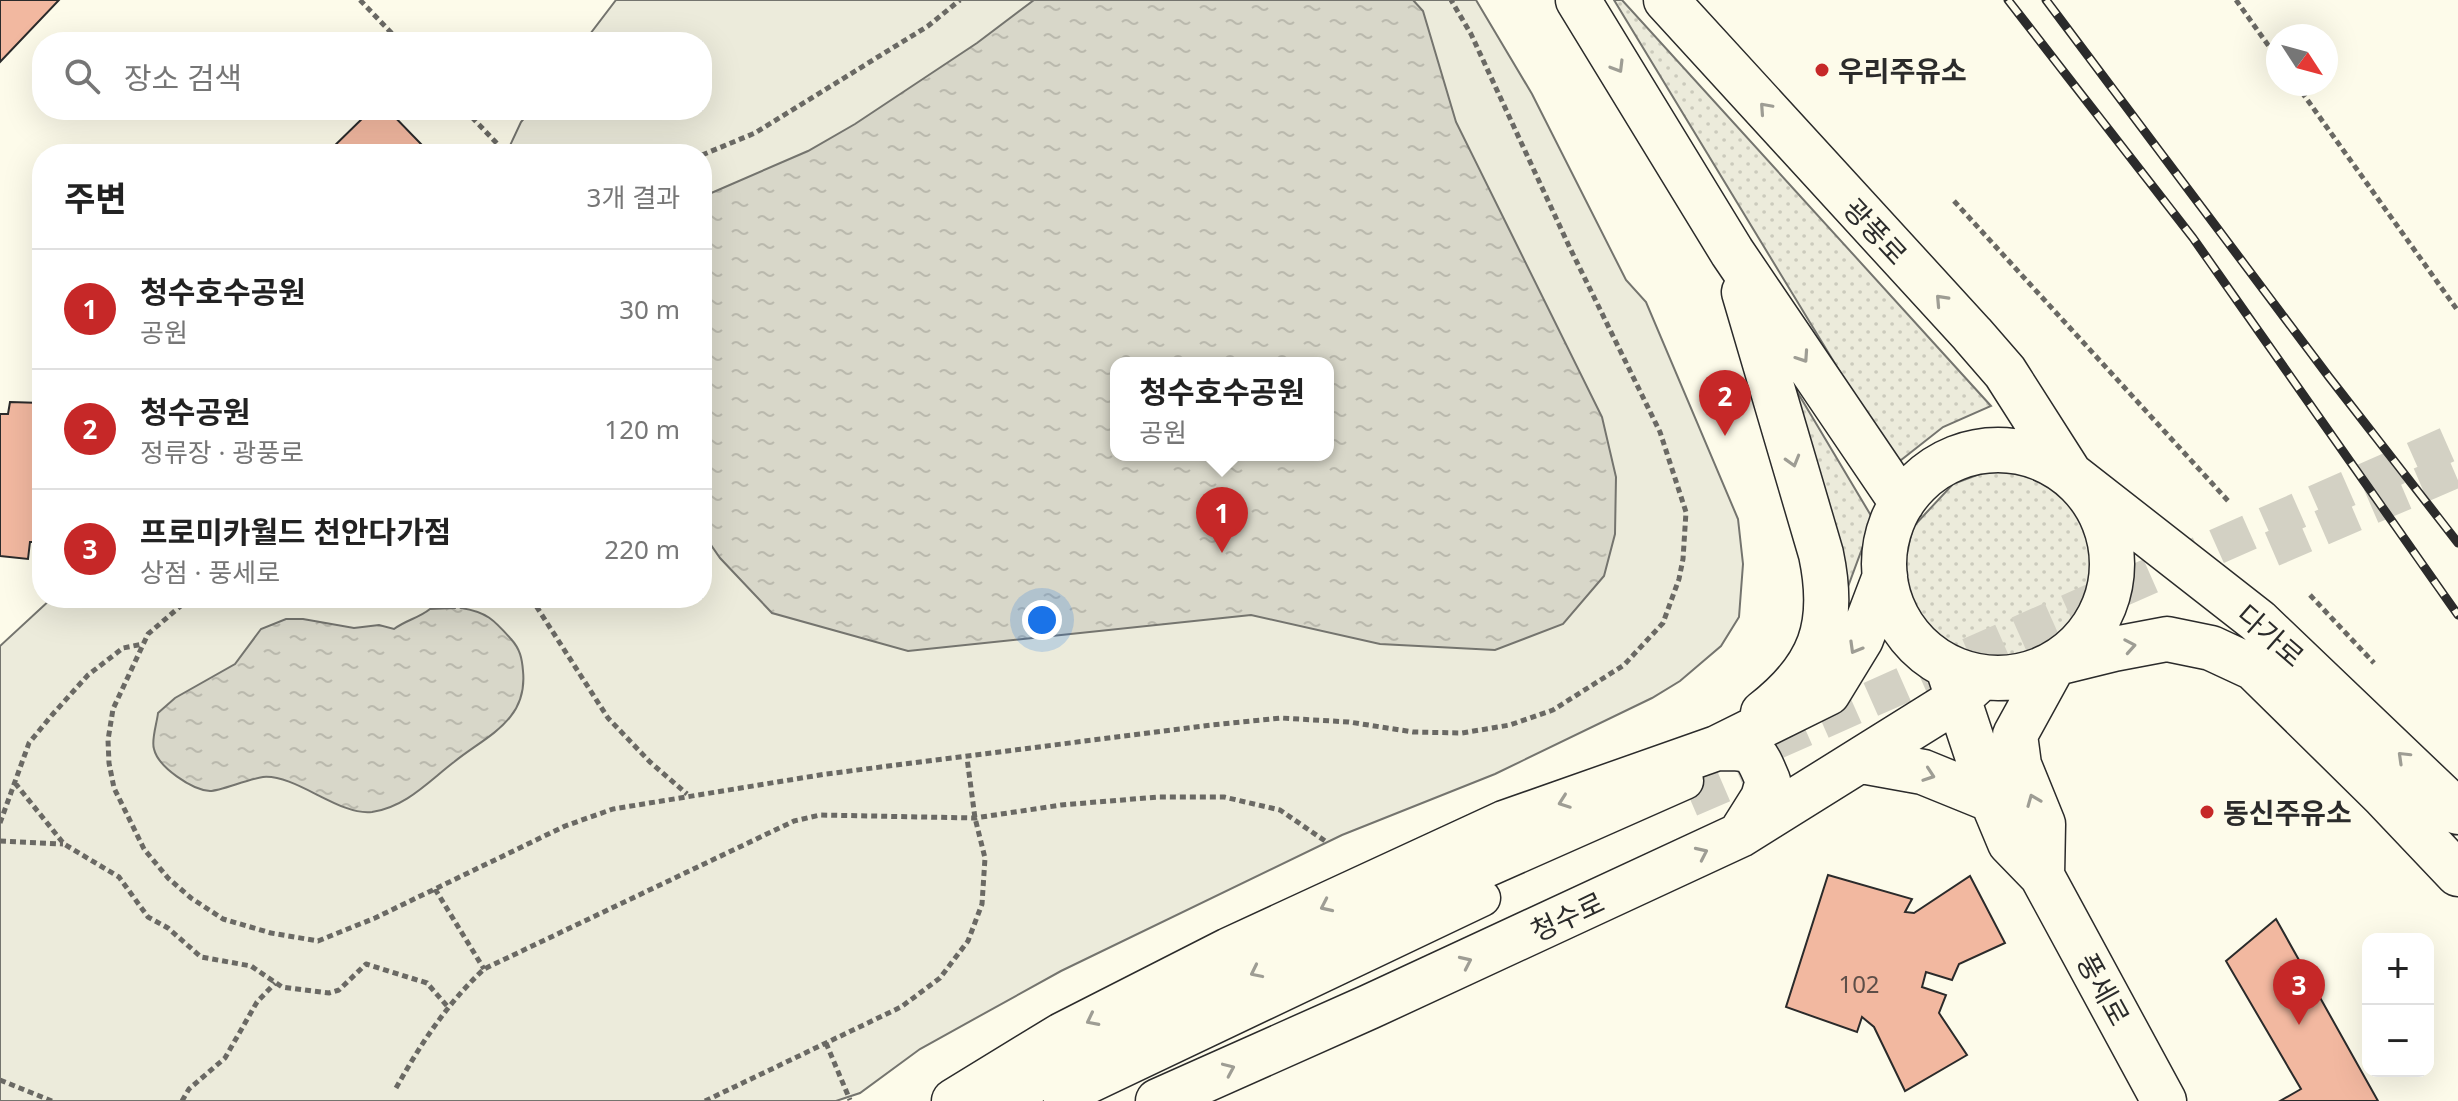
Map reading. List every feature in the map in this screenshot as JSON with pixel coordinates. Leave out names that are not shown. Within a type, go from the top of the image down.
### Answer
[{"type":"street","points":[[1578,0],[1732,252],[1902,503]]},
{"type":"street","name":"광풍로","points":[[1666,0],[2005,372],[2070,474]]},
{"type":"street","points":[[1717,748],[1791,691],[1811,663],[1825,627],[1828,587],[1732,252]]},
{"type":"street","points":[[1972,334],[2258,621]]},
{"type":"street","points":[[1999,449],[2037,456],[2070,474],[2096,502],[2110,536],[2112,573],[2103,609],[2083,640],[2054,664],[2019,676],[1962,681],[1917,645],[1895,614],[1885,576],[1887,538],[1902,503],[1928,474],[1961,455],[1999,449]]},
{"type":"street","name":"다가로","points":[[2070,474],[2258,621],[2458,812]]},
{"type":"street","points":[[954,1101],[1062,1035],[1229,950],[1504,823],[1717,748],[1828,693],[1861,639],[1885,576]]},
{"type":"street","name":"다가로","points":[[2054,664],[2167,639],[2211,648],[2254,668],[2458,874]]},
{"type":"street","name":"풍세로","points":[[2042,876],[2043,824],[2019,765],[2015,735],[2054,664]]},
{"type":"street","name":"풍세로","points":[[1962,681],[1992,800],[2010,843],[2042,876],[2164,1101]]},
{"type":"street","name":"청수로","points":[[1158,1101],[1740,835],[1862,761],[1962,681]]},
{"type":"street","points":[[1717,748],[1746,748],[1758,757],[1768,781],[1763,798],[1740,835]]},
{"type":"street","points":[[1862,761],[1923,772],[1992,800]]},
{"type":"street","points":[[1007,1101],[1073,1062],[1267,966],[1688,790],[1062,1101]]},
{"type":"path","points":[[360,0],[390,32]]},
{"type":"path","points":[[712,151],[755,133],[928,26],[960,0]]},
{"type":"path","points":[[178,608],[148,634],[113,709],[108,740],[114,788],[144,849],[168,878],[191,898],[223,919],[271,933],[318,941],[565,826],[613,809],[687,795],[826,774],[1281,718],[1349,722],[1413,732],[1462,733],[1510,725],[1553,710],[1624,665],[1663,623],[1679,579],[1686,512],[1660,432],[1569,246],[1471,34],[1451,0]]},
{"type":"path","points":[[2236,0],[2266,42]]},
{"type":"path","points":[[2305,96],[2458,311]]},
{"type":"path","points":[[475,120],[497,144]]},
{"type":"path","points":[[1954,201],[2230,503]]},
{"type":"path","points":[[2310,595],[2374,663]]},
{"type":"path","points":[[537,608],[608,718],[687,795]]},
{"type":"path","points":[[0,823],[29,743],[88,675],[123,648],[144,643]]},
{"type":"path","points":[[705,1101],[901,1007],[940,978],[968,941],[982,904],[985,858],[975,818],[967,758]]},
{"type":"path","points":[[15,783],[64,844],[119,877],[148,917],[168,928],[201,957],[251,966],[282,987],[329,993],[339,990],[366,964],[374,965],[393,975],[427,983],[448,1007]]},
{"type":"path","points":[[396,1088],[427,1034],[484,969],[794,821],[820,815],[975,818],[1074,804],[1158,797],[1224,797],[1280,810],[1328,843]]},
{"type":"path","points":[[0,841],[64,844]]},
{"type":"path","points":[[435,889],[484,969]]},
{"type":"path","points":[[182,1101],[189,1089],[225,1058],[249,1014],[275,983]]},
{"type":"path","points":[[826,1043],[850,1100]]},
{"type":"path","points":[[0,1080],[52,1101]]},
{"type":"shaded area","points":[[616,0],[1476,0],[1532,94],[1626,280],[1646,302],[1738,519],[1743,564],[1739,617],[1721,646],[1680,681],[1652,698],[1495,774],[1342,835],[1061,971],[920,1049],[860,1093],[836,1101],[0,1101],[0,646],[41,608],[712,608],[712,144],[511,144],[521,122],[712,120],[712,32],[592,32]]},
{"type":"shaded area","points":[[1614,0],[1622,0],[1991,406],[1943,427],[1896,464]]},
{"type":"shaded area","points":[[1783,368],[1873,519],[1846,592]]},
{"type":"shaded area","points":[[1993,469],[2023,473],[2058,486],[2077,506],[2091,530],[2096,569],[2079,617],[2033,662],[1972,665],[1922,631],[1905,595],[1904,565],[1913,527],[1953,484]]},
{"type":"water","points":[[1034,0],[1413,0],[1423,11],[1456,122],[1602,417],[1616,477],[1615,534],[1604,576],[1563,624],[1495,650],[1380,644],[1251,615],[908,651],[772,613],[712,546],[712,193],[808,151],[855,124],[977,43]]},
{"type":"water","points":[[461,608],[477,612],[500,627],[517,646],[523,671],[523,688],[519,703],[502,726],[396,805],[372,812],[359,812],[276,778],[263,777],[215,790],[203,790],[177,776],[157,756],[153,741],[158,713],[175,698],[235,664],[261,629],[286,619],[303,619],[354,628],[379,625],[394,629],[430,609]]},
{"type":"building","points":[[0,0],[59,0],[0,62]]},
{"type":"building","points":[[361,120],[398,120],[421,144],[336,144]]},
{"type":"building","points":[[10,402],[32,403],[32,542],[28,559],[0,556],[0,414],[8,414]]},
{"type":"building","points":[[1828,875],[1912,899],[1905,912],[1914,913],[1970,876],[2005,943],[1959,964],[1952,980],[1926,972],[1922,987],[1946,995],[1939,1013],[1967,1055],[1905,1091],[1874,1027],[1862,1017],[1857,1032],[1786,1007]]},
{"type":"building","points":[[2276,919],[2378,1101],[2280,1101],[2301,1089],[2226,961]]},
{"type":"tunnel","points":[[1772,743],[2458,440]]},
{"type":"tunnel","points":[[2272,549],[2458,469]]},
{"type":"tunnel","points":[[1690,799],[1788,757]]},
{"type":"railway","points":[[2008,0],[2193,238],[2458,615]]},
{"type":"railway","points":[[2046,0],[2329,377],[2458,543]]},
{"type":"place","name":"우리주유소","points":[[1822,70]]},
{"type":"place","name":"청수공원","points":[[1725,436]]},
{"type":"place","name":"청수호수공원","points":[[1222,553]]},
{"type":"place","name":"동신주유소","points":[[2207,812]]},
{"type":"place","name":"프로미카월드 천안다가점","points":[[2299,1025]]}]
